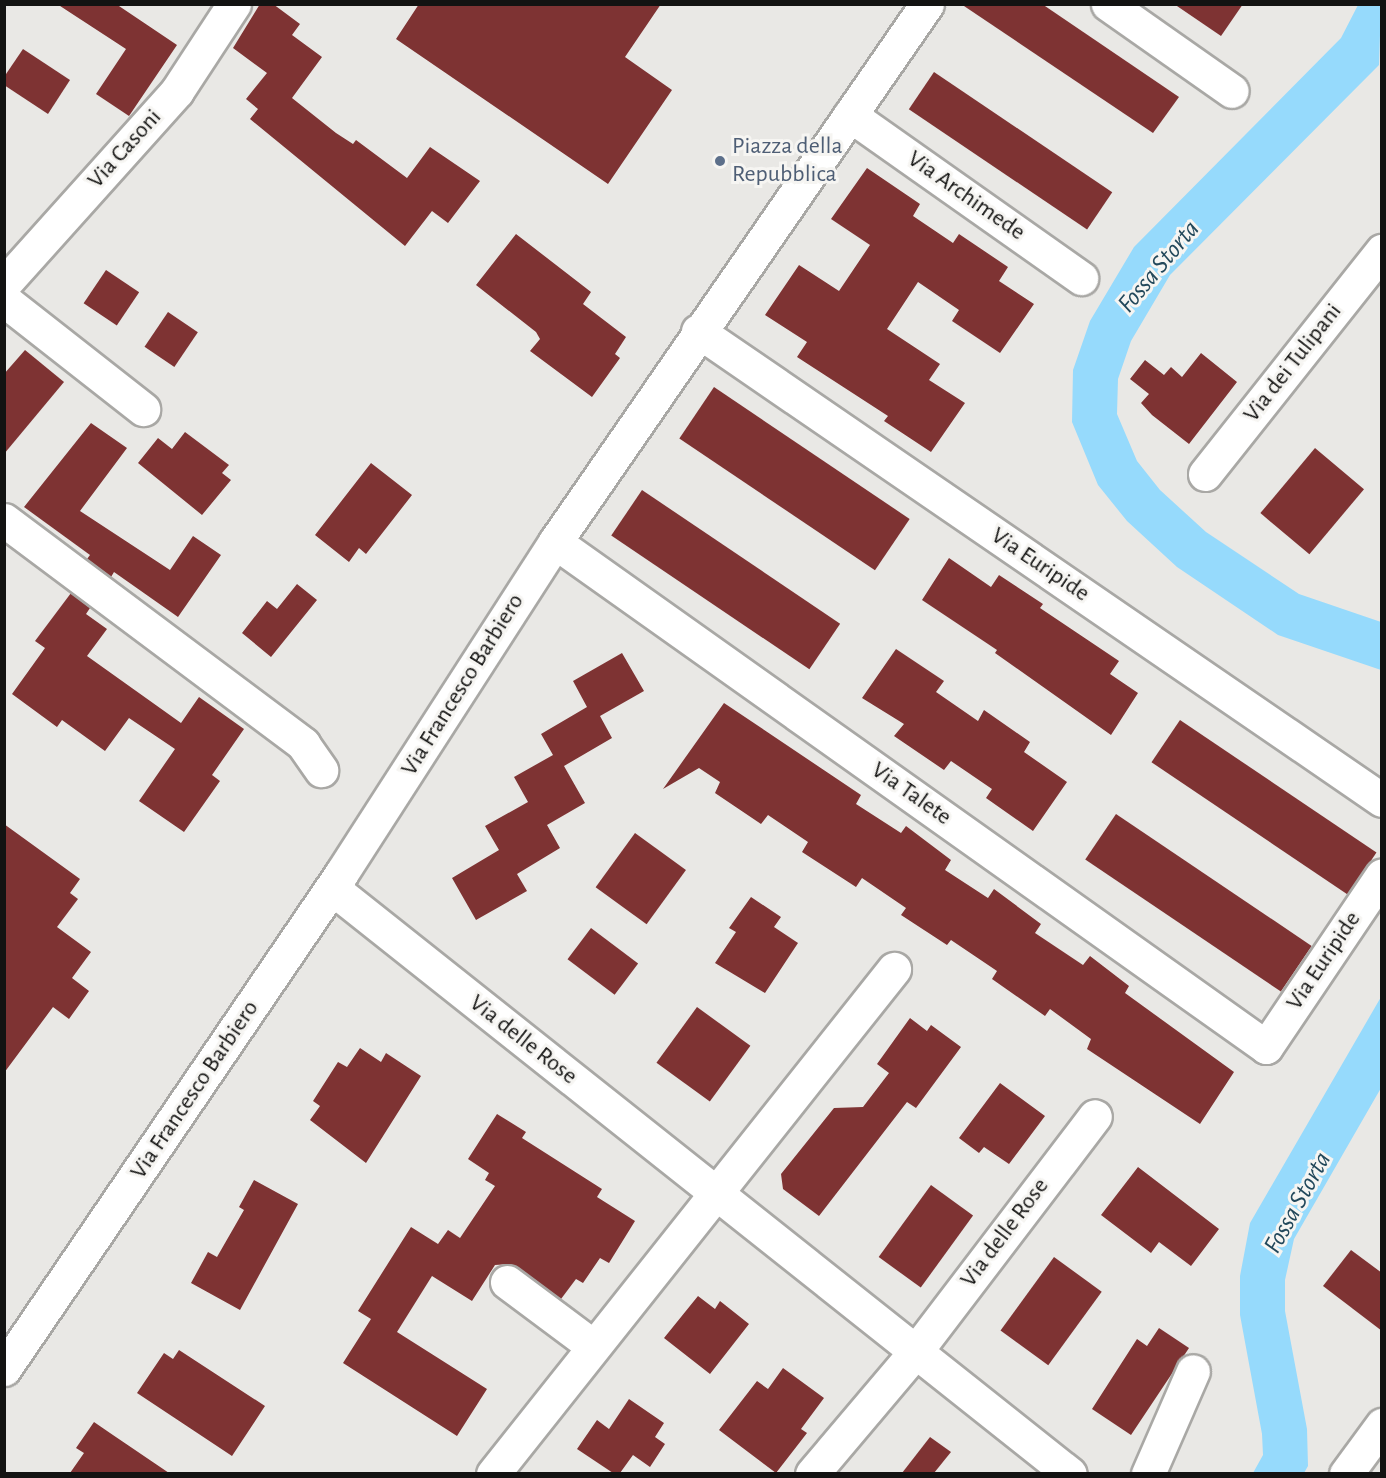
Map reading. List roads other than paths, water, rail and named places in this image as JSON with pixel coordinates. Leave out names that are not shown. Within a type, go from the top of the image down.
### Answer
[{"type":"street","name":"Via Casoni","points":[[4,284],[177,91],[234,4]]},
{"type":"street","name":"Via Francesco Barbiero","points":[[4,1369],[332,888],[555,542],[698,331],[927,4]]},
{"type":"street","points":[[1108,4],[1232,91]]},
{"type":"street","name":"Via Archimede","points":[[850,115],[1081,278]]},
{"type":"street","name":"Via dei Tulipani","points":[[1205,474],[1382,251]]},
{"type":"street","points":[[4,300],[143,409]]},
{"type":"street","name":"Via Euripide","points":[[698,331],[1382,800]]},
{"type":"street","points":[[4,520],[303,744],[321,770]]},
{"type":"street","name":"Via Talete","points":[[555,542],[1266,1047]]},
{"type":"street","name":"Via Euripide","points":[[1266,1047],[1382,875]]},
{"type":"street","name":"Via delle Rose","points":[[332,888],[1070,1473]]},
{"type":"street","points":[[493,1473],[894,969]]},
{"type":"street","name":"Via delle Rose","points":[[812,1473],[916,1351],[1095,1116]]},
{"type":"street","points":[[507,1282],[593,1346]]},
{"type":"street","points":[[1148,1473],[1193,1371]]},
{"type":"street","points":[[1346,1473],[1382,1425]]},
{"type":"water","name":"Fossa Storta","points":[[1358,5],[1381,5],[1379,65],[1170,275],[1131,341],[1118,379],[1117,414],[1137,461],[1160,490],[1206,532],[1299,594],[1381,622],[1381,670],[1278,635],[1177,567],[1127,521],[1098,485],[1072,422],[1073,370],[1090,321],[1134,247],[1341,38]]},
{"type":"water","name":"Fossa Storta","points":[[1381,997],[1381,1088],[1294,1239],[1285,1280],[1285,1311],[1307,1429],[1308,1466],[1304,1473],[1253,1473],[1263,1455],[1262,1434],[1240,1315],[1240,1276],[1250,1223]]},
{"type":"place","name":"Piazza della Repubblica","points":[[720,161]]}]
